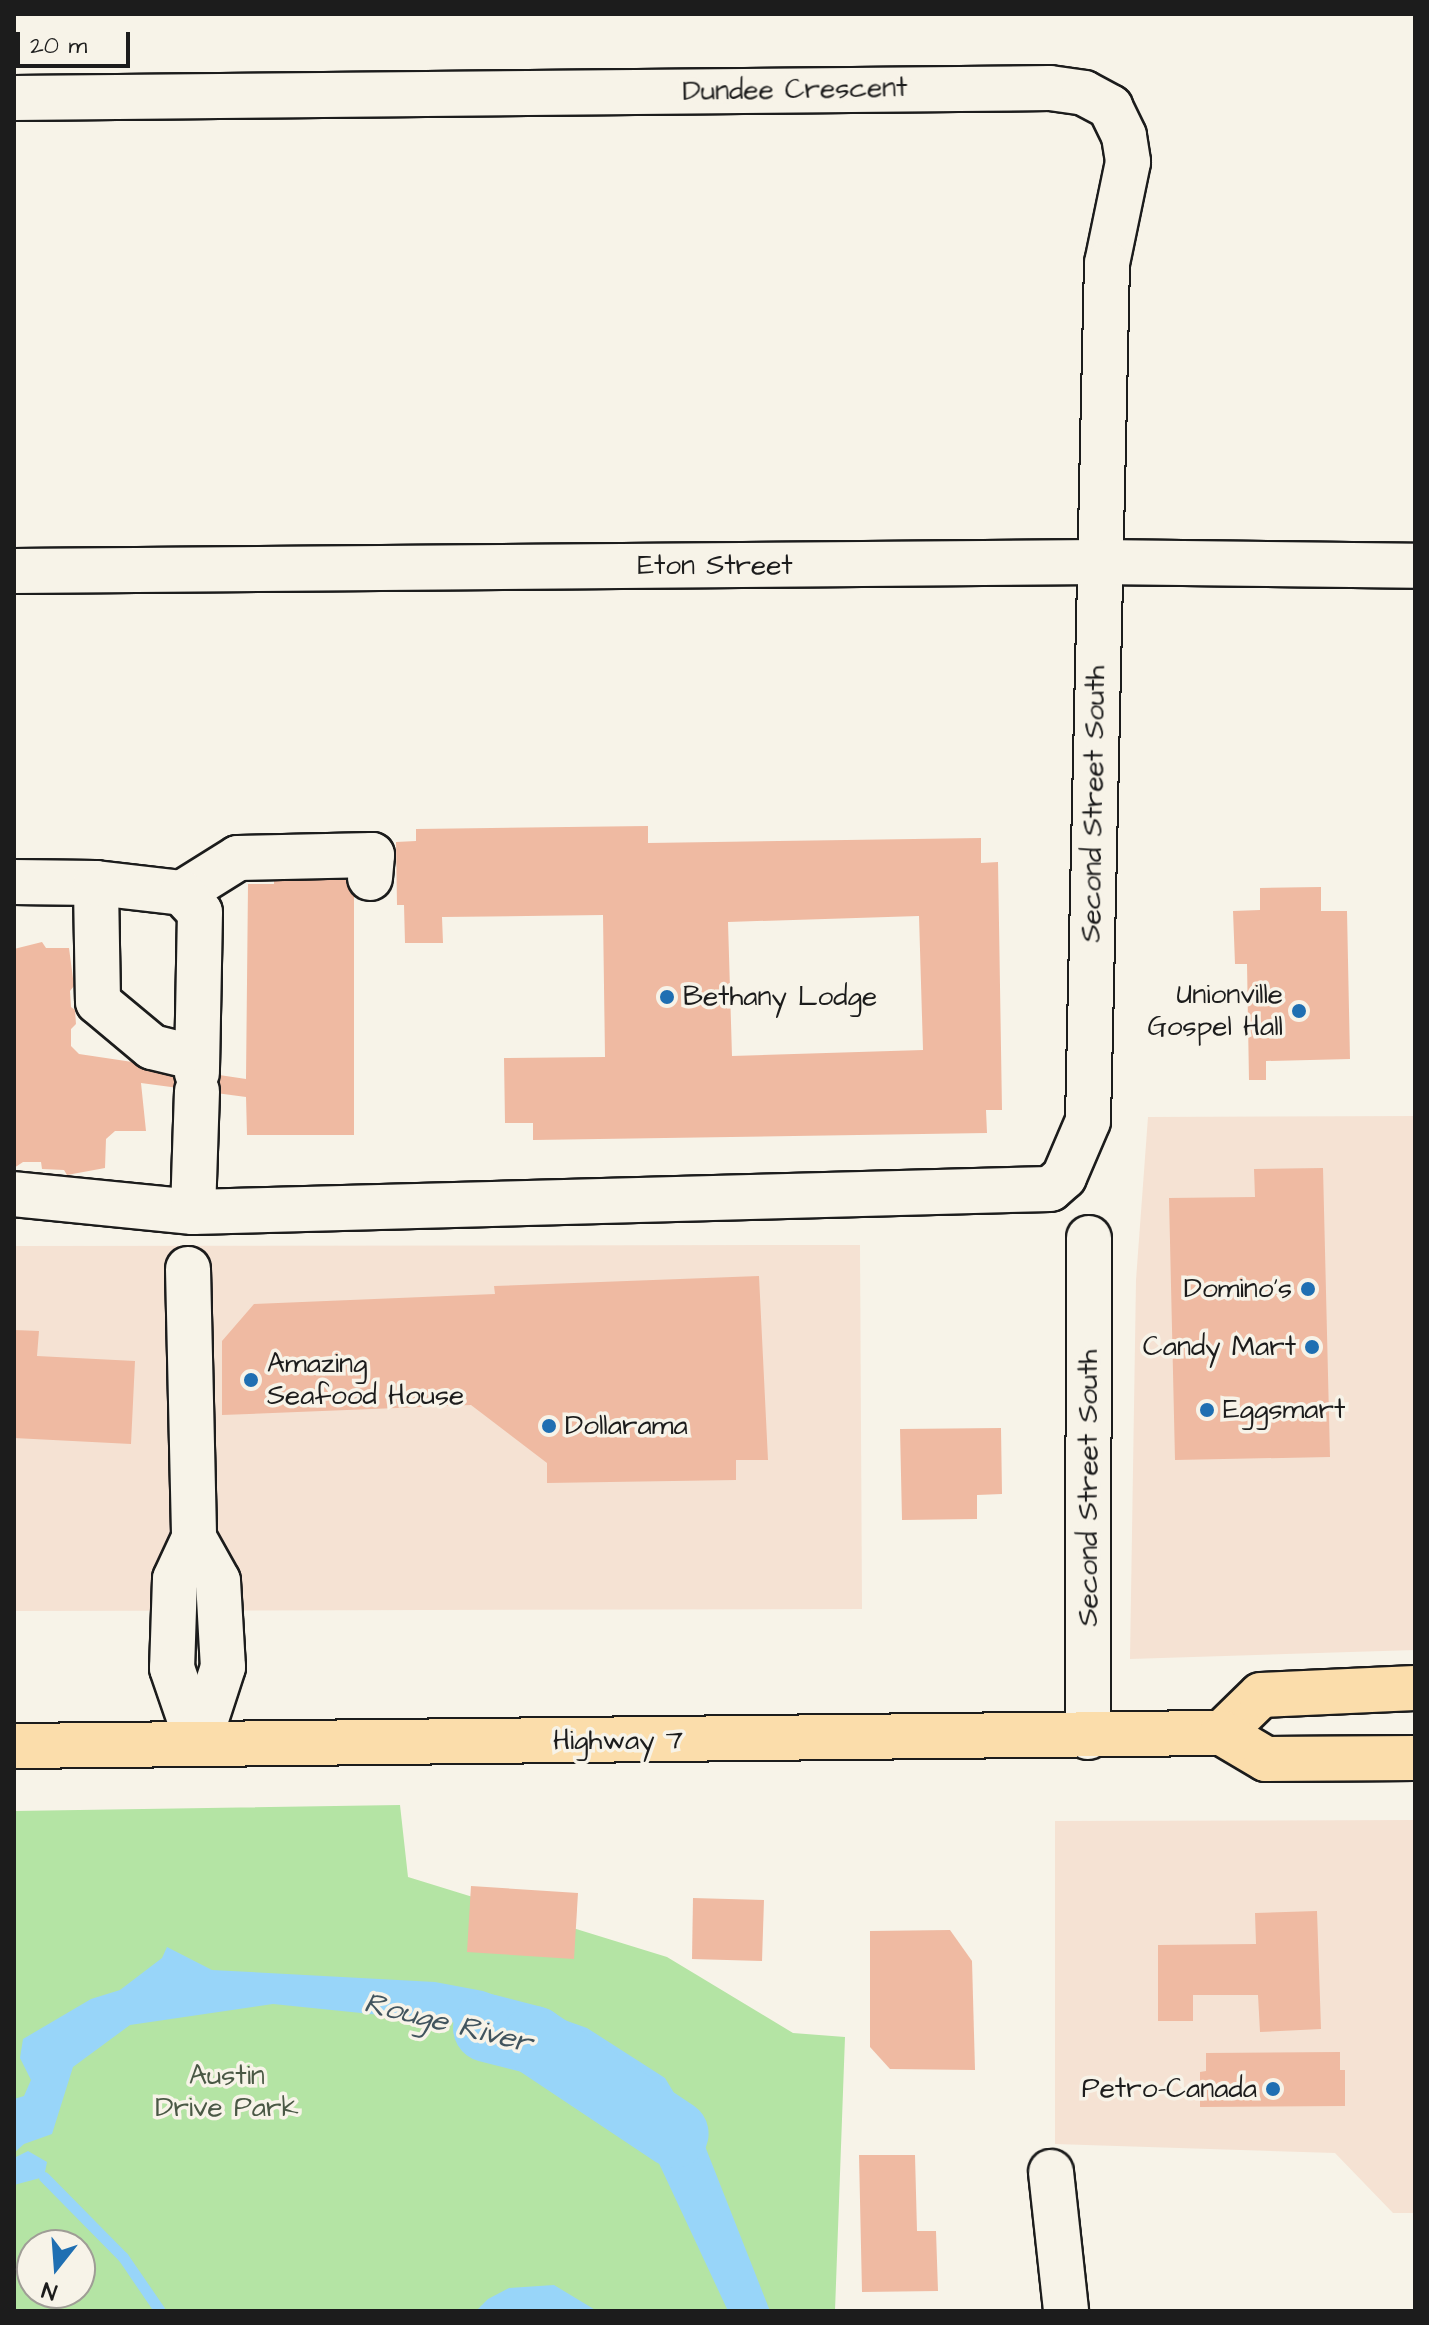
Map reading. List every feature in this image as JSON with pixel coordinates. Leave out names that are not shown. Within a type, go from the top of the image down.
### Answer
[{"type":"main road","points":[[1415,1688],[1261,1695],[1222,1733],[1266,1759],[1415,1758]]},
{"type":"main road","name":"Highway 7","points":[[14,1746],[1088,1737],[1222,1733]]},
{"type":"street","name":"Dundee Crescent","points":[[14,98],[1050,88],[1084,93],[1110,107],[1124,136],[1128,162],[1107,263],[1098,562]]},
{"type":"street","name":"Eton Street","points":[[14,571],[1098,562],[1415,566]]},
{"type":"street","name":"Second Street South","points":[[14,1194],[193,1212],[1050,1189],[1064,1177],[1088,1121],[1098,562]]},
{"type":"street","points":[[14,882],[96,883],[182,893],[238,858],[372,855],[370,878]]},
{"type":"street","points":[[96,883],[98,1002],[152,1047],[197,1074]]},
{"type":"street","points":[[182,893],[200,912],[193,1212]]},
{"type":"street","name":"Second Street South","points":[[1088,1737],[1089,1238]]},
{"type":"street","points":[[188,1269],[194,1538],[218,1581],[223,1667],[198,1744]]},
{"type":"street","points":[[1051,2172],[1066,2311]]},
{"type":"shaded area","points":[[1415,1116],[1415,1650],[1130,1659],[1136,1280],[1148,1117]]},
{"type":"shaded area","points":[[860,1245],[862,1609],[14,1611],[14,1246]]},
{"type":"shaded area","points":[[1415,1820],[1415,2213],[1393,2213],[1335,2153],[1055,2144],[1055,1821]]},
{"type":"green space","name":"Austin Drive Park","points":[[400,1805],[408,1877],[667,1957],[793,2033],[845,2037],[835,2311],[14,2311],[14,1811]]},
{"type":"water","points":[[167,1947],[212,1970],[435,1982],[483,1991],[587,2028],[665,2078],[703,2141],[770,2311],[728,2311],[634,2110],[578,2068],[459,2023],[273,2004],[130,2025],[73,2067],[52,2134],[24,2144],[14,2153],[14,2099],[24,2096],[31,2080],[20,2058],[23,2039],[91,1999],[120,1990],[162,1958]]},
{"type":"water","points":[[28,2151],[47,2162],[44,2177],[14,2185],[14,2158]]},
{"type":"water","points":[[554,2285],[597,2311],[476,2311],[488,2299],[509,2288]]},
{"type":"building","name":"Bethany Lodge","points":[[648,826],[648,843],[981,838],[981,863],[998,862],[1002,1110],[986,1110],[987,1133],[533,1140],[533,1123],[505,1123],[504,1058],[605,1057],[603,915],[442,917],[443,943],[405,943],[404,905],[397,905],[396,842],[416,841],[416,829]],"holes":[[[919,916],[923,1050],[732,1056],[728,922]]]},
{"type":"building","points":[[274,876],[354,876],[354,1135],[247,1135],[246,1097],[141,1083],[146,1131],[115,1131],[106,1139],[105,1168],[67,1175],[64,1170],[42,1169],[41,1162],[23,1162],[14,1168],[14,949],[42,942],[46,948],[69,948],[74,986],[70,991],[71,1007],[75,1010],[76,1024],[71,1029],[71,1046],[79,1054],[246,1079],[248,884],[274,884]]},
{"type":"building","name":"Unionville Gospel Hall","points":[[1321,887],[1321,911],[1347,911],[1350,1059],[1266,1061],[1266,1080],[1249,1080],[1247,964],[1235,964],[1233,911],[1260,910],[1260,888]]},
{"type":"building","points":[[1323,1168],[1330,1457],[1175,1460],[1169,1198],[1255,1197],[1254,1169]]},
{"type":"building","points":[[759,1276],[768,1460],[736,1460],[736,1480],[547,1483],[547,1463],[471,1405],[222,1415],[222,1341],[254,1304],[495,1294],[494,1286]]},
{"type":"building","points":[[14,1330],[39,1331],[37,1356],[135,1361],[131,1444],[14,1438]]},
{"type":"building","points":[[1001,1428],[1002,1494],[977,1495],[977,1519],[902,1520],[900,1429]]},
{"type":"building","points":[[471,1886],[578,1893],[574,1959],[467,1952]]},
{"type":"building","points":[[693,1898],[764,1900],[762,1961],[692,1959]]},
{"type":"building","points":[[1317,1911],[1321,2029],[1260,2032],[1258,1995],[1193,1995],[1193,2021],[1158,2021],[1158,1945],[1256,1944],[1255,1913]]},
{"type":"building","points":[[950,1930],[972,1961],[975,2070],[890,2069],[870,2047],[870,1931]]},
{"type":"building","name":"Petro-Canada","points":[[1340,2052],[1340,2070],[1345,2070],[1345,2106],[1200,2107],[1200,2072],[1206,2071],[1206,2053]]},
{"type":"building","points":[[859,2155],[915,2155],[917,2231],[936,2231],[938,2291],[862,2292]]},
{"type":"waterway","name":"Rouge River","points":[[487,2028],[534,2040],[675,2134]]},
{"type":"waterway","points":[[44,2177],[123,2257],[160,2311]]},
{"type":"place","name":"Bethany Lodge","points":[[667,997]]},
{"type":"place","name":"Unionville Gospel Hall","points":[[1299,1011]]},
{"type":"place","name":"Domino's","points":[[1308,1289]]},
{"type":"place","name":"Candy Mart","points":[[1312,1347]]},
{"type":"place","name":"Amazing Seafood House","points":[[251,1380]]},
{"type":"place","name":"Eggsmart","points":[[1207,1410]]},
{"type":"place","name":"Dollarama","points":[[549,1426]]},
{"type":"place","name":"Petro-Canada","points":[[1273,2089]]}]
